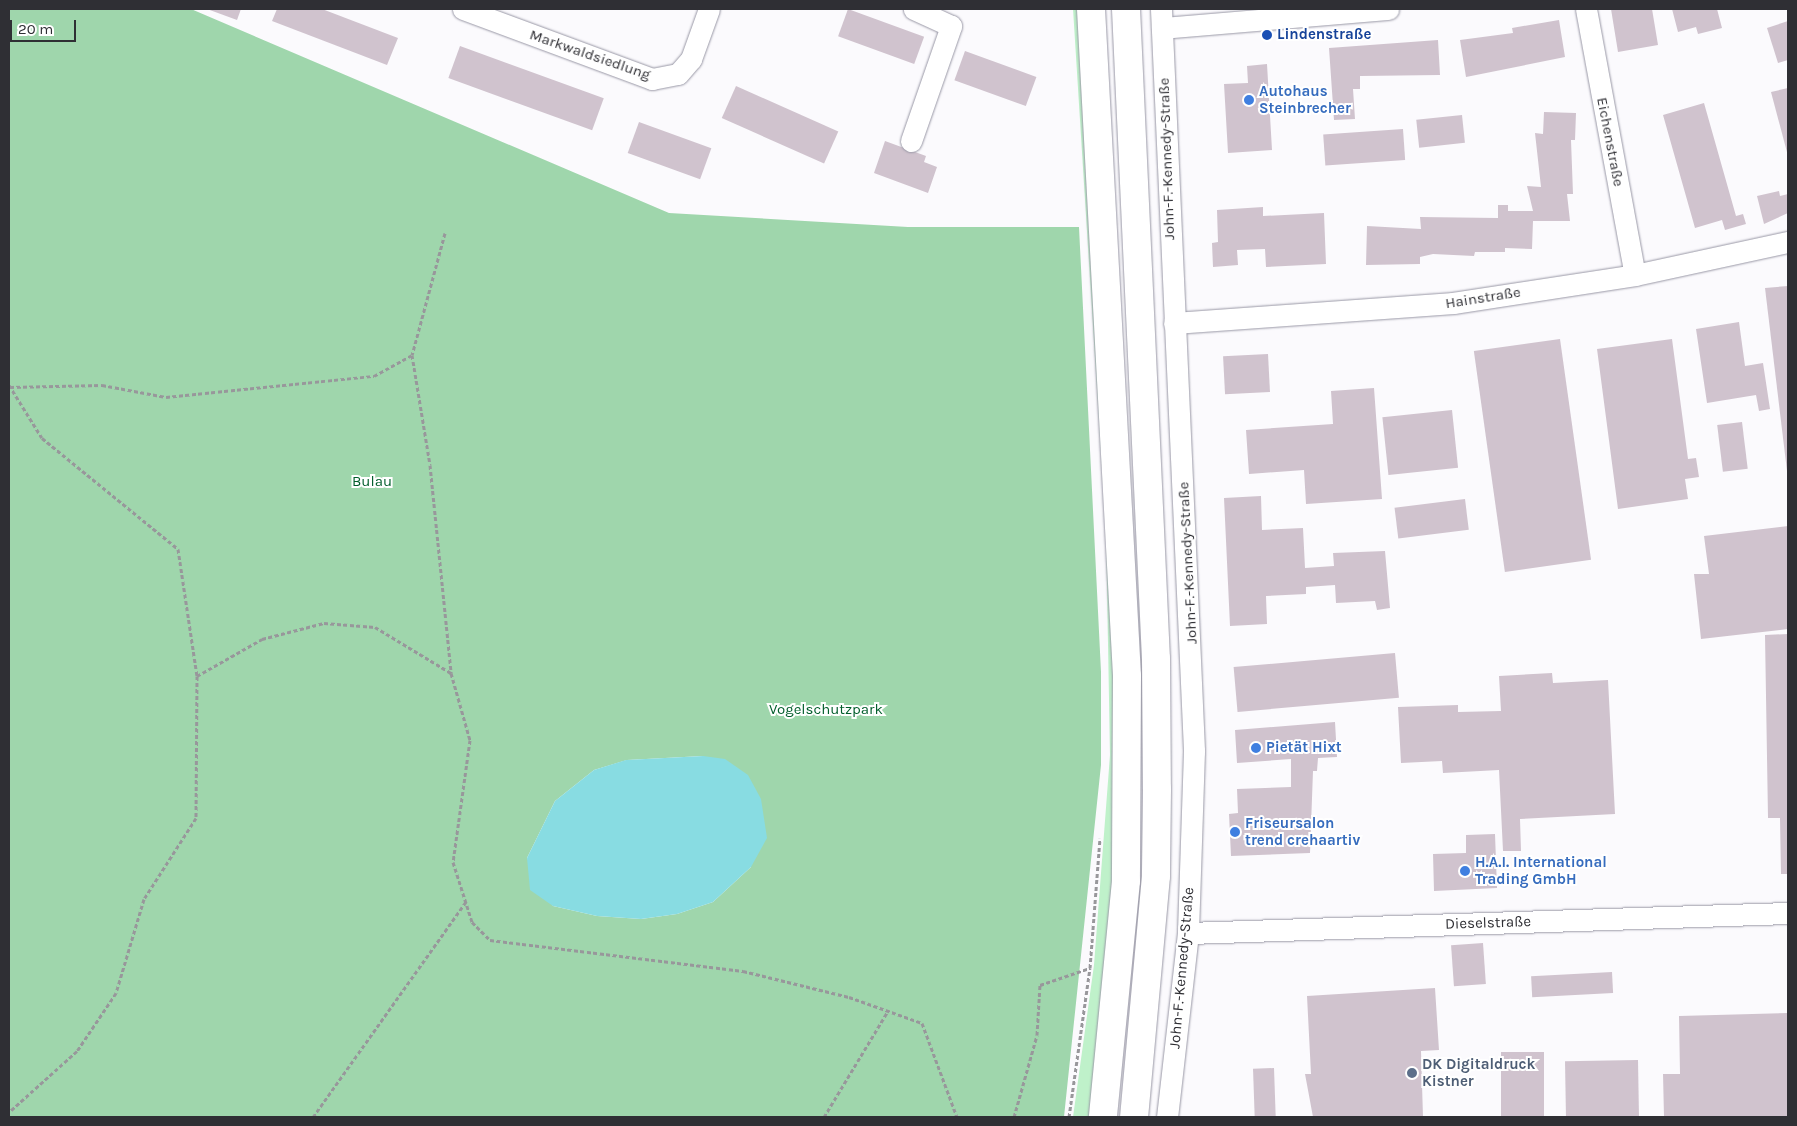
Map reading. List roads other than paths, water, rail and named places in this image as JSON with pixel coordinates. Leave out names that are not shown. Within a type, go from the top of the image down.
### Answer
[{"type":"main road","points":[[1091,9],[1127,676],[1126,882],[1103,1117]]},
{"type":"main road","points":[[1126,9],[1156,659],[1158,789],[1156,876],[1134,1117]]},
{"type":"street","name":"Markwaldsiedlung","points":[[463,9],[652,79],[678,74],[691,59],[709,9]]},
{"type":"street","points":[[911,141],[951,26],[914,9]]},
{"type":"street","points":[[1161,19],[1388,9]]},
{"type":"street","name":"Eichenstraße","points":[[1586,9],[1635,274]]},
{"type":"street","name":"John-F.-Kennedy-Straße","points":[[1161,19],[1174,323],[1192,626],[1194,751],[1188,932],[1167,1117]]},
{"type":"street","name":"Hainstraße","points":[[1174,323],[1430,306],[1635,274],[1788,242]]},
{"type":"street","name":"Dieselstraße","points":[[1188,932],[1788,913]]},
{"type":"water","points":[[703,756],[725,759],[748,775],[761,799],[767,838],[751,867],[713,902],[677,914],[641,919],[597,916],[553,906],[530,890],[527,858],[555,801],[594,770],[626,760]]},
{"type":"place","name":"Lindenstraße","points":[[1267,35]]},
{"type":"place","name":"Autohaus Steinbrecher","points":[[1249,100]]},
{"type":"place","name":"Pietät Hixt","points":[[1256,748]]},
{"type":"place","name":"Friseursalon trend crehaartiv","points":[[1235,832]]},
{"type":"place","name":"H.A.I. International Trading GmbH","points":[[1465,871]]},
{"type":"place","name":"DK Digitaldruck Kistner","points":[[1412,1073]]},
{"type":"park label","name":"Bulau","points":[[372,482]]},
{"type":"park label","name":"Vogelschutzpark","points":[[826,710]]}]
